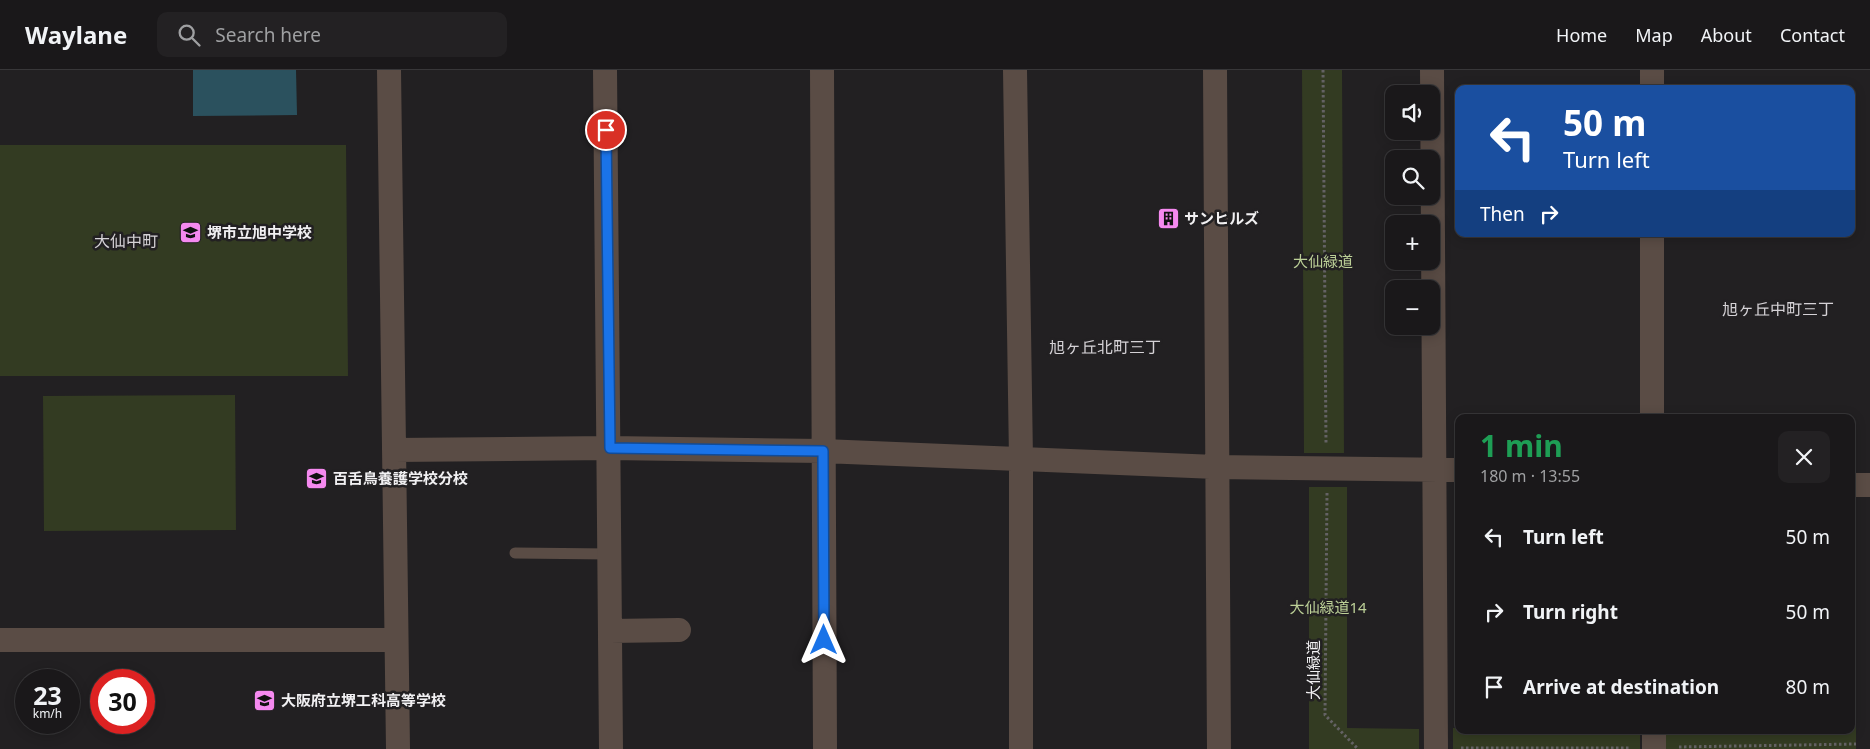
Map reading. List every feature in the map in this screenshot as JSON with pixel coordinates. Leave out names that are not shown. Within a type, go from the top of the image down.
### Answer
[{"type":"street","points":[[390,70],[398,749]]},
{"type":"street","points":[[605,70],[610,448],[611,749]]},
{"type":"street","points":[[822,70],[825,749]]},
{"type":"street","points":[[1015,70],[1021,459],[1020,749]]},
{"type":"street","points":[[1215,70],[1219,749]]},
{"type":"street","points":[[1432,70],[1435,469],[1445,748]]},
{"type":"street","points":[[1652,70],[1652,85]]},
{"type":"street","points":[[1652,237],[1652,414]]},
{"type":"street","points":[[394,450],[610,448],[823,451],[1216,467],[1326,470],[1455,470]]},
{"type":"street","points":[[1855,485],[1870,485]]},
{"type":"street","points":[[610,631],[678,630]]},
{"type":"street","points":[[0,640],[396,640]]},
{"type":"street","points":[[1656,734],[1665,748]]},
{"type":"lane","points":[[514,553],[610,554]]},
{"type":"path","points":[[1323,70],[1326,444]]},
{"type":"path","name":"大仙緑道","points":[[1327,487],[1325,714],[1358,749]]},
{"type":"path","points":[[1665,748],[1856,744]]},
{"type":"path","points":[[1445,748],[1630,748]]},
{"type":"green space","name":"大仙緑道","points":[[1302,70],[1342,70],[1344,453],[1304,453]]},
{"type":"green space","points":[[0,145],[346,145],[348,376],[0,376]]},
{"type":"green space","points":[[235,395],[236,530],[44,531],[43,396]]},
{"type":"green space","name":"大仙緑道14","points":[[1309,487],[1347,487],[1347,728],[1419,729],[1419,749],[1309,749]]},
{"type":"green space","points":[[1856,725],[1856,749],[1666,749],[1666,734],[1855,734]]},
{"type":"green space","points":[[1453,728],[1455,728],[1455,734],[1640,734],[1640,749],[1453,749]]},
{"type":"water","points":[[193,70],[296,70],[297,115],[193,116]]},
{"type":"place","name":"サンヒルズ","points":[[1168,219]]},
{"type":"place","name":"堺市立旭中学校","points":[[191,233]]},
{"type":"place","name":"百舌鳥養護学校分校","points":[[317,479]]},
{"type":"place","name":"大阪府立堺工科高等学校","points":[[265,701]]},
{"type":"district","name":"大仙中町","points":[[126,241]]},
{"type":"district","name":"旭ヶ丘中町三丁","points":[[1778,309]]},
{"type":"district","name":"旭ヶ丘北町三丁","points":[[1105,347]]},
{"type":"route","points":[[606,130],[610,448],[823,451],[824,640]]}]
